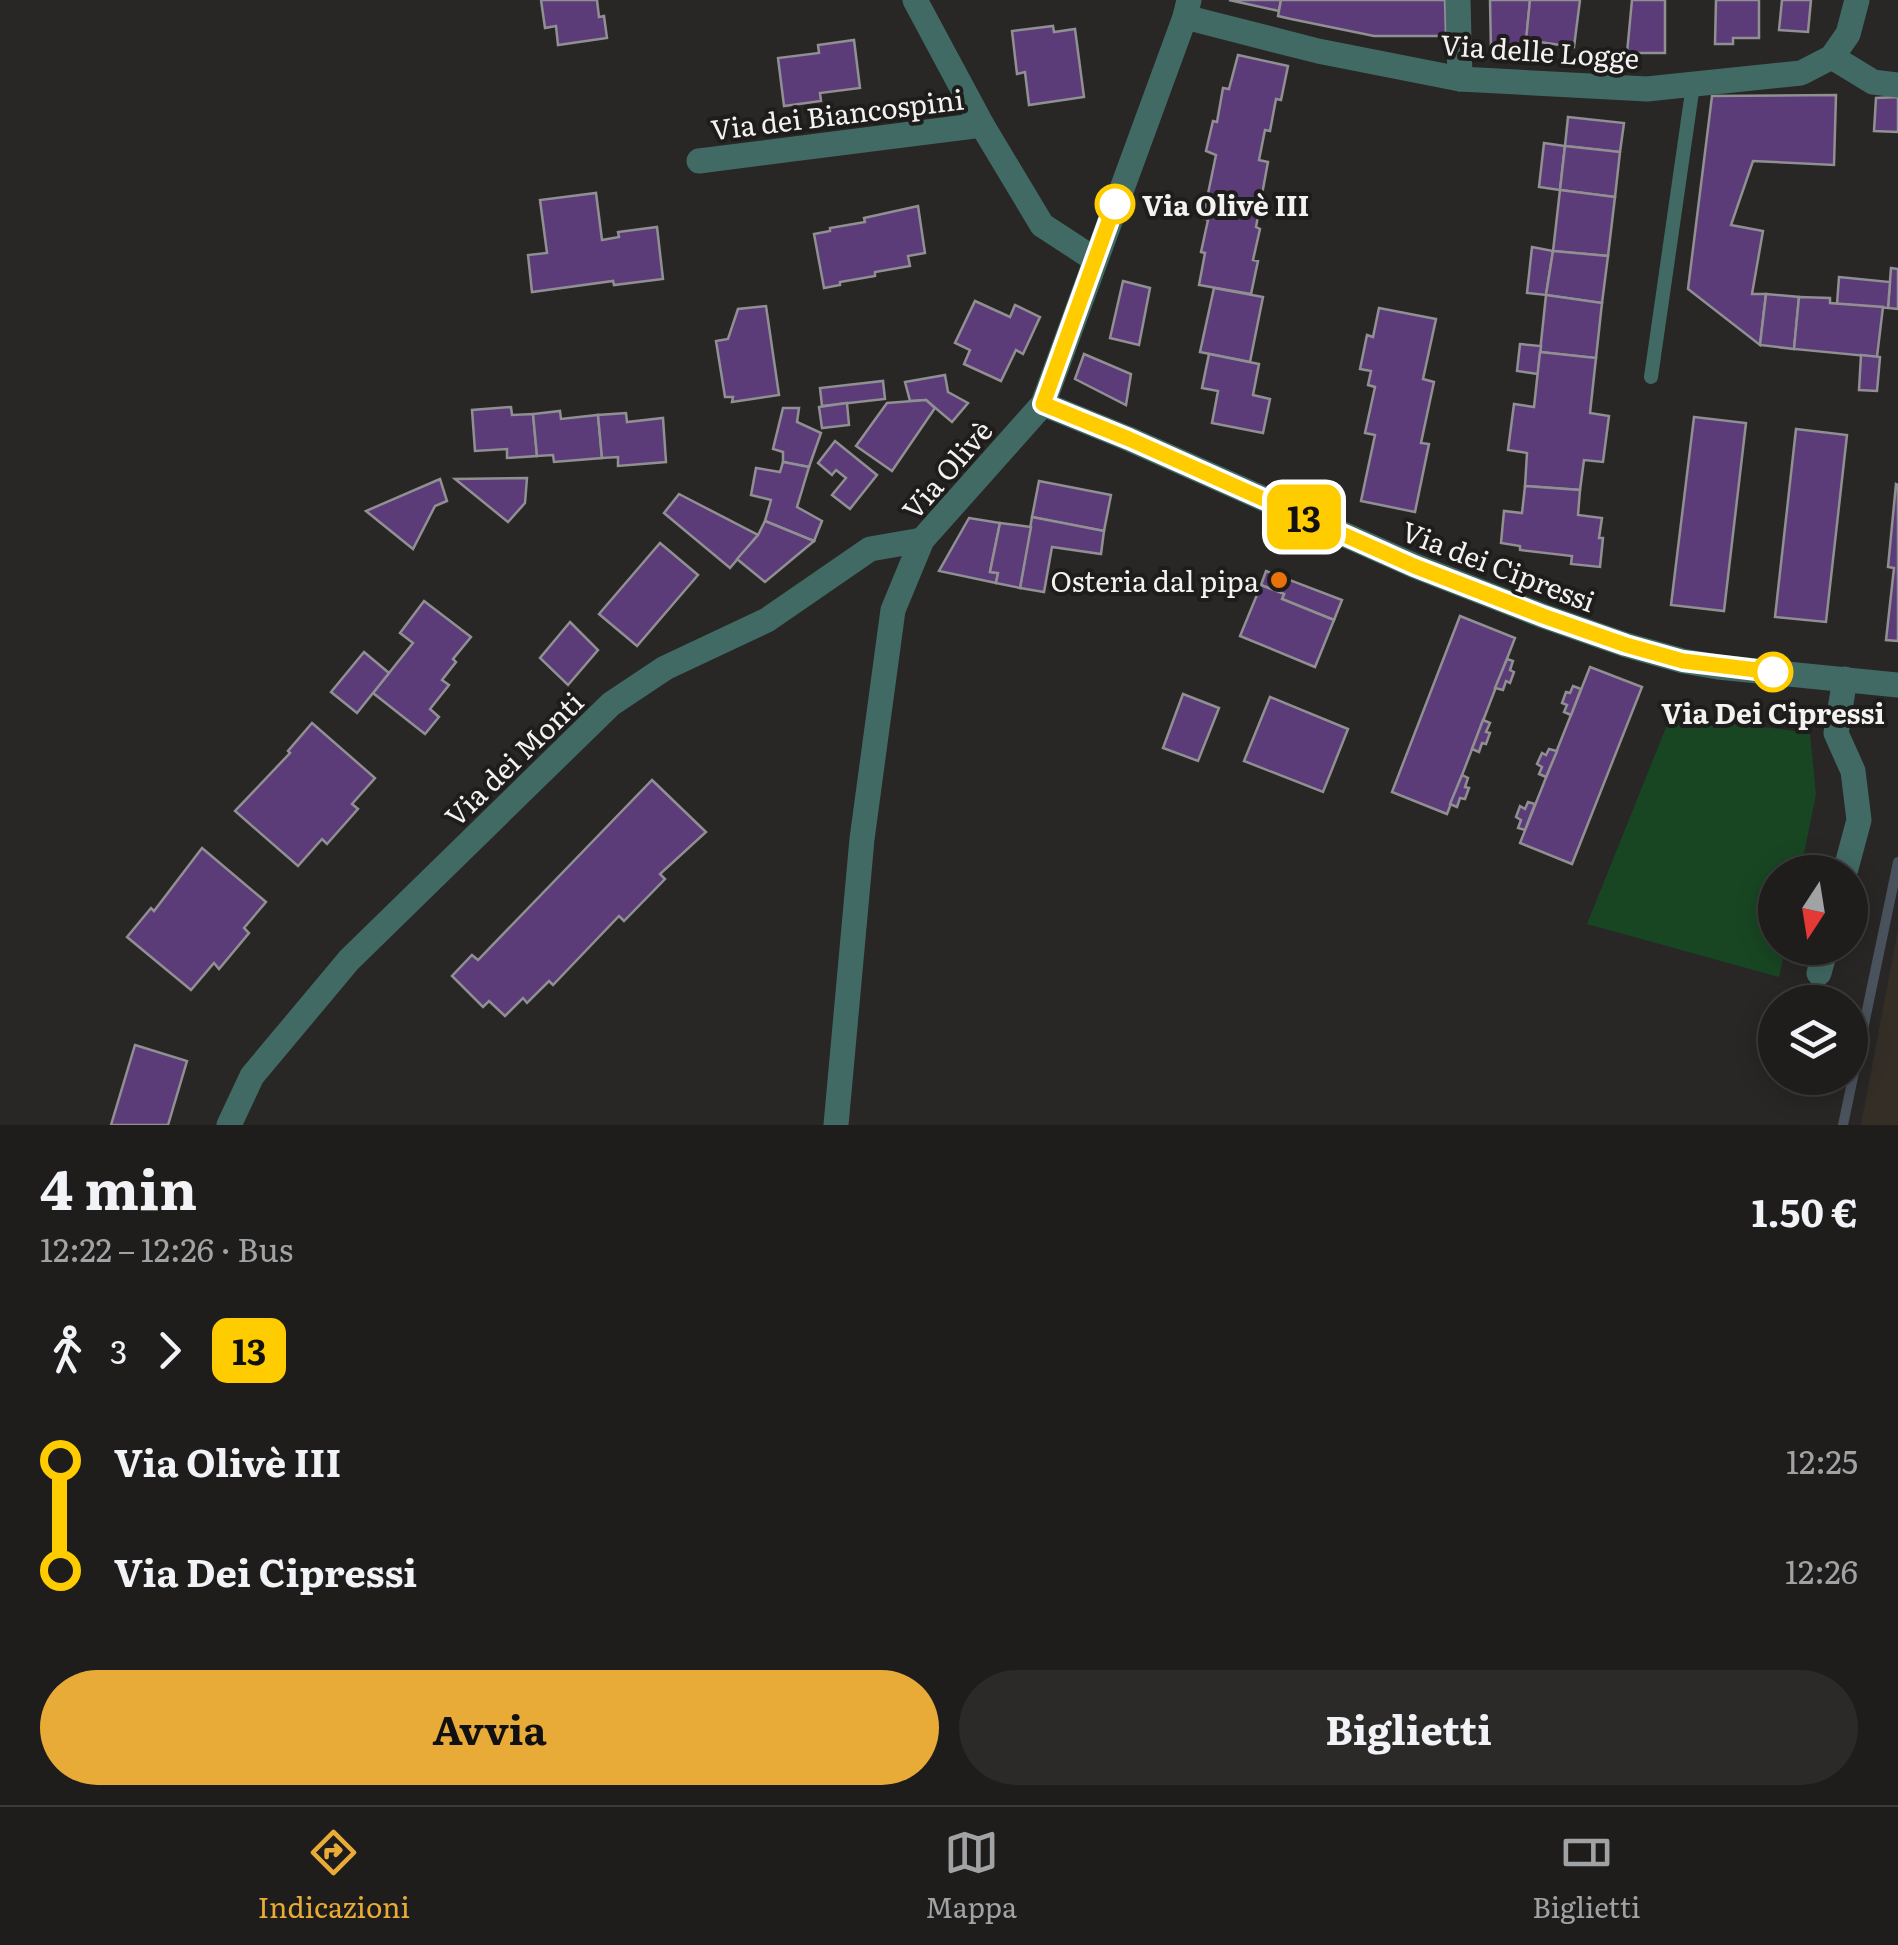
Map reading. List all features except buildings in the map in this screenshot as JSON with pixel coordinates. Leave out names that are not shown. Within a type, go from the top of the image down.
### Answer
[{"type":"street","name":"Via dei Biancospini","points":[[915,0],[982,126],[1042,225],[1094,259]]},
{"type":"street","points":[[1458,0],[1460,79]]},
{"type":"street","points":[[1856,0],[1848,34],[1832,57],[1873,82],[1898,85]]},
{"type":"street","name":"Via delle Logge","points":[[1187,8],[1318,51],[1460,79],[1647,89],[1802,73],[1832,57]]},
{"type":"street","name":"Via Olivè","points":[[836,1125],[862,839],[893,610],[922,540],[1043,404],[1187,8]]},
{"type":"street","name":"Via dei Biancospini","points":[[699,161],[982,126]]},
{"type":"street","name":"Via dei Cipressi","points":[[1043,404],[1414,566],[1626,645],[1683,661],[1898,685]]},
{"type":"street","name":"Via dei Monti","points":[[229,1125],[252,1076],[350,960],[611,704],[666,668],[768,620],[870,549],[922,540]]},
{"type":"street","points":[[1845,679],[1836,733],[1853,770],[1859,820],[1850,855]]},
{"type":"street","points":[[1820,973],[1822,965]]},
{"type":"lane","points":[[1651,377],[1693,85]]},
{"type":"shaded area","points":[[1898,929],[1898,1125],[1861,1125]]},
{"type":"green space","points":[[1671,715],[1810,733],[1816,795],[1804,855],[1758,855],[1758,965],[1781,965],[1779,977],[1587,924]]},
{"type":"waterway","points":[[1843,1125],[1898,862]]},
{"type":"bus line","name":"13","points":[[1115,204],[1043,404],[1414,566],[1543,616],[1683,661],[1773,672]]},
{"type":"place","name":"Via Olivè III","points":[[1115,204]]},
{"type":"place","name":"Osteria dal pipa","points":[[1279,580]]},
{"type":"place","name":"Via Dei Cipressi","points":[[1773,672]]}]
